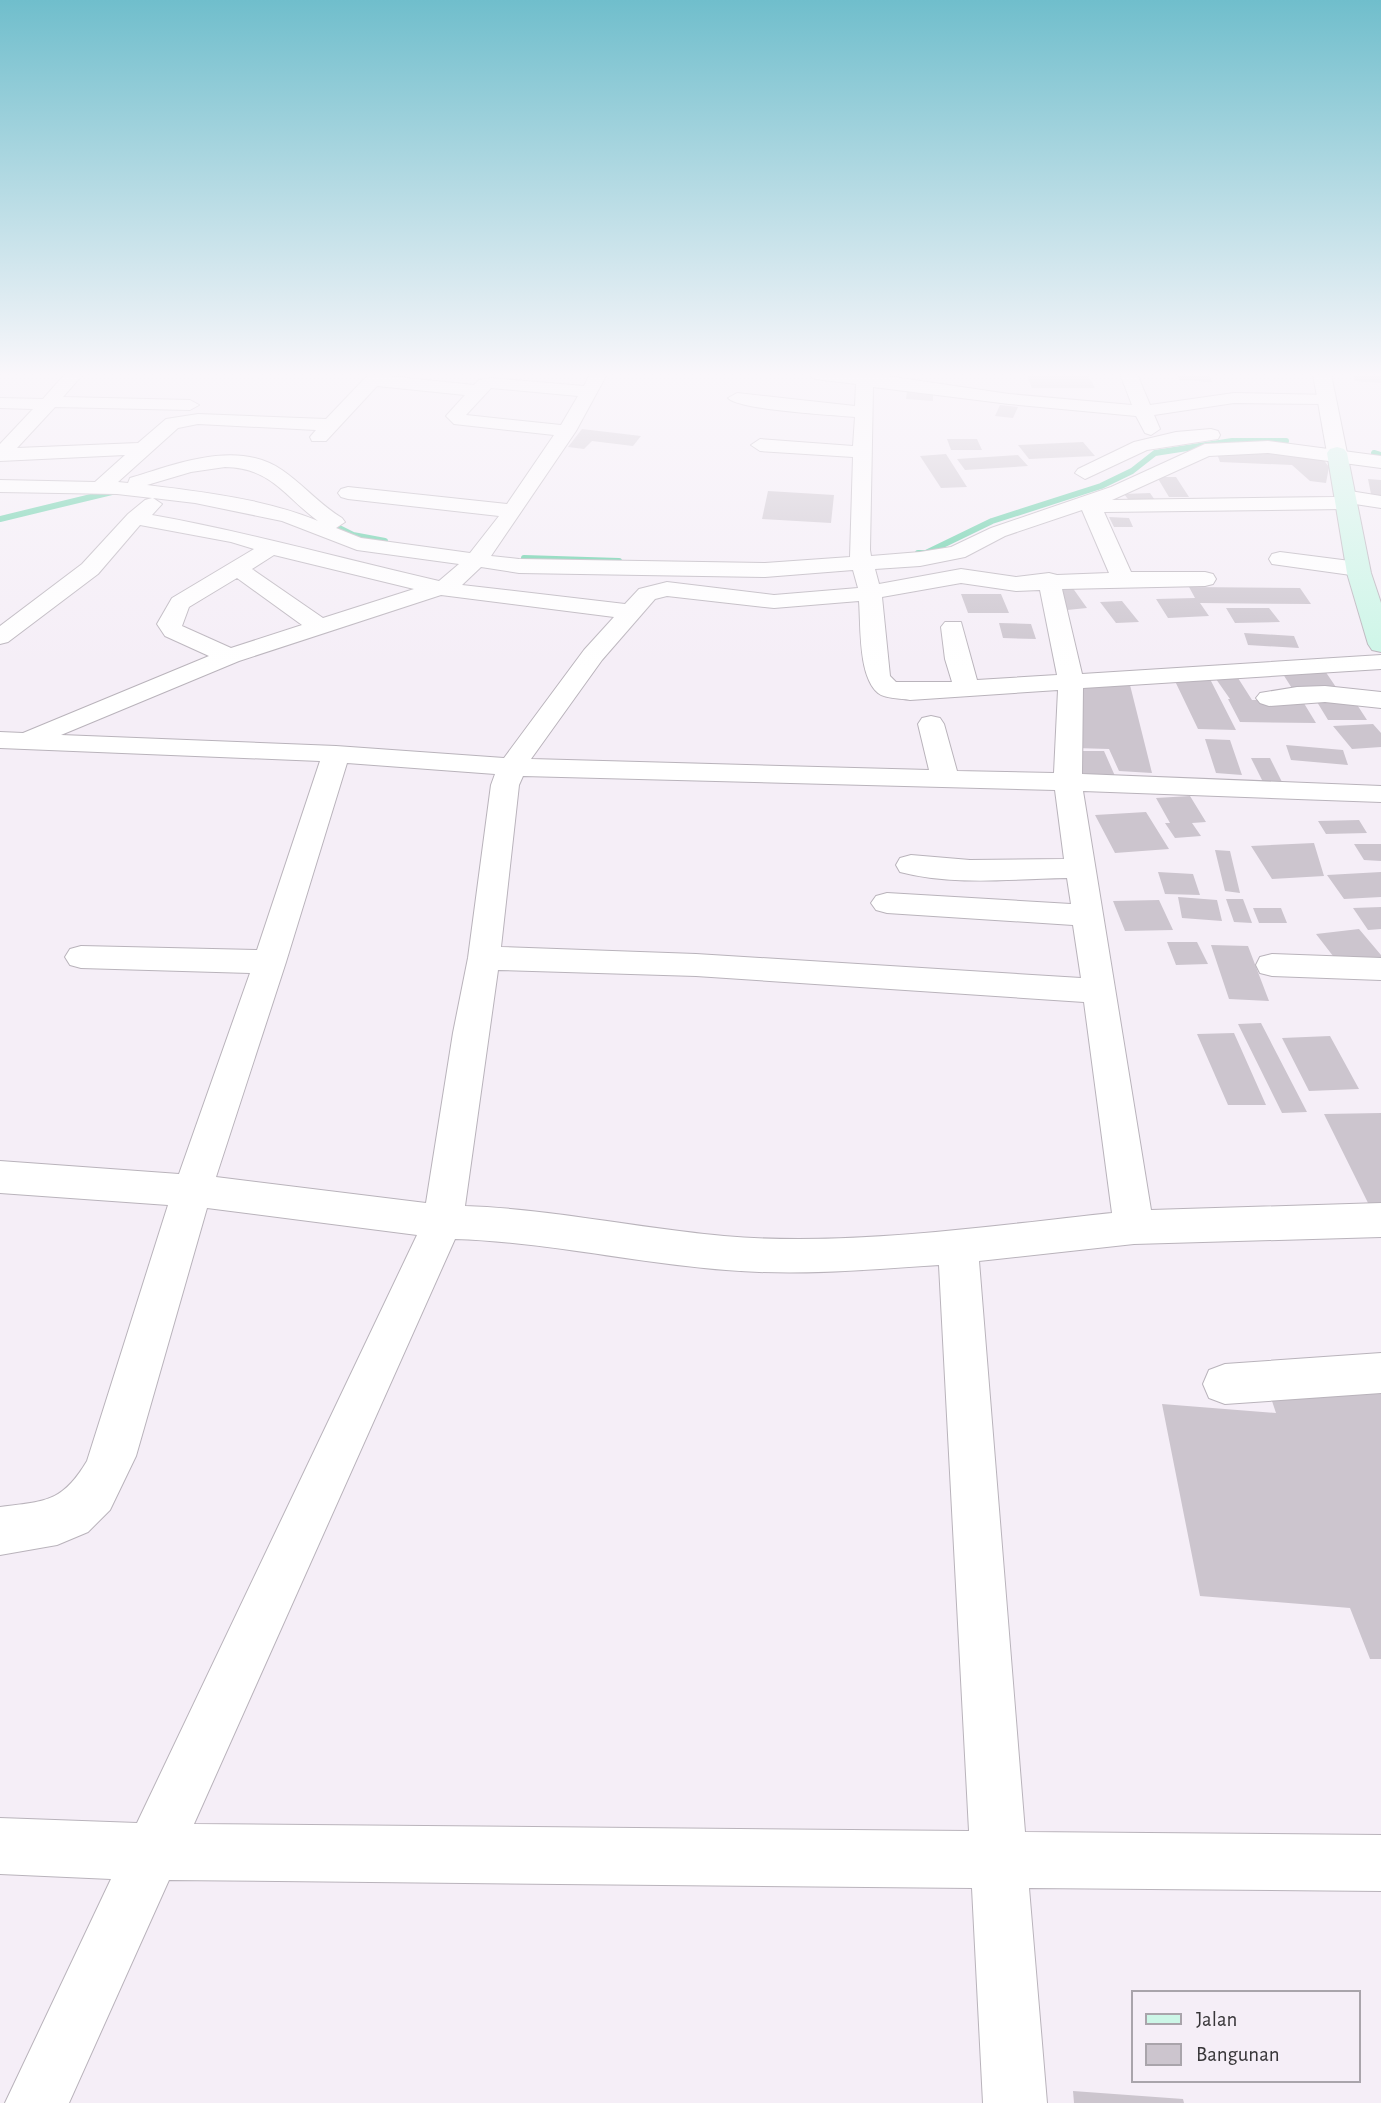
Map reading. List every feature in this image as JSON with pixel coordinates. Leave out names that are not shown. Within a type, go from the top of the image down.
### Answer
[{"type":"main road","points":[[1341,472],[1358,569],[1381,644]]},
{"type":"street","points":[[111,488],[122,472]]},
{"type":"street","points":[[111,488],[174,472]]},
{"type":"street","points":[[272,472],[318,512],[351,530],[542,568],[643,566],[732,570],[862,557],[948,554],[1010,528],[1090,505],[1158,472]]},
{"type":"street","points":[[0,760],[11,740],[230,656],[442,589],[454,581],[480,554],[539,472]]},
{"type":"street","points":[[862,472],[862,557],[870,592],[878,677],[884,686],[894,691],[1381,662]]},
{"type":"street","points":[[0,486],[158,491],[267,510],[299,520],[349,542],[480,554]]},
{"type":"street","points":[[0,637],[90,569],[158,491]]},
{"type":"street","points":[[348,493],[513,511]]},
{"type":"street","points":[[1090,505],[1345,500],[1381,502]]},
{"type":"street","points":[[1090,505],[1123,579]]},
{"type":"street","points":[[135,518],[223,534],[442,589],[632,612]]},
{"type":"street","points":[[230,656],[173,631],[169,624],[180,603],[271,548]]},
{"type":"street","points":[[1280,559],[1358,569]]},
{"type":"street","points":[[238,569],[319,626]]},
{"type":"street","points":[[37,2103],[443,1222],[470,1033],[484,958],[505,785],[512,767],[593,655],[653,590],[673,590],[765,602],[808,601],[961,576],[982,576],[1016,583],[1049,580],[1205,579]]},
{"type":"street","points":[[1049,580],[1071,680],[1068,782],[1134,1227]]},
{"type":"street","points":[[953,627],[957,659],[967,688]]},
{"type":"street","points":[[1269,698],[1330,694],[1381,700]]},
{"type":"street","points":[[931,724],[945,778]]},
{"type":"street","points":[[11,740],[336,754],[512,767],[945,778],[1381,794]]},
{"type":"street","points":[[0,1531],[64,1519],[85,1506],[102,1486],[192,1192],[271,962],[284,912],[336,754]]},
{"type":"street","points":[[911,865],[970,870],[1081,868]]},
{"type":"street","points":[[887,903],[1088,916]]},
{"type":"street","points":[[81,957],[271,962]]},
{"type":"street","points":[[484,958],[696,965],[1099,991]]},
{"type":"street","points":[[1272,965],[1381,969]]},
{"type":"street","points":[[0,1177],[299,1200],[443,1222],[506,1224],[724,1253],[858,1253],[958,1246],[1134,1227],[1381,1220]]},
{"type":"street","points":[[958,1246],[1015,2103]]},
{"type":"street","points":[[1225,1384],[1381,1373]]},
{"type":"street","points":[[0,1846],[153,1852],[1381,1863]]},
{"type":"building","points":[[931,472],[958,472],[967,487],[941,488]]},
{"type":"building","points":[[1300,472],[1328,472],[1326,483],[1310,481]]},
{"type":"building","points":[[1157,477],[1176,477],[1189,497],[1169,497]]},
{"type":"building","points":[[1368,479],[1381,480],[1381,500],[1372,499]]},
{"type":"building","points":[[768,491],[834,495],[831,523],[762,519]]},
{"type":"building","points":[[1150,493],[1157,503],[1131,503],[1124,494]]},
{"type":"building","points":[[1109,517],[1129,518],[1133,527],[1114,527]]},
{"type":"building","points":[[1072,587],[1087,608],[1067,610],[1053,588]]},
{"type":"building","points":[[1189,587],[1300,588],[1311,604],[1200,603],[1209,616],[1168,618],[1156,599],[1195,598]]},
{"type":"building","points":[[961,594],[1001,594],[1009,613],[968,613]]},
{"type":"building","points":[[1122,601],[1139,622],[1116,623],[1100,602]]},
{"type":"building","points":[[1226,608],[1269,608],[1280,622],[1235,623]]},
{"type":"building","points":[[999,623],[1031,624],[1036,639],[1003,638]]},
{"type":"building","points":[[1244,633],[1294,636],[1299,648],[1248,645]]},
{"type":"building","points":[[1281,671],[1325,671],[1340,693],[1295,693]]},
{"type":"building","points":[[1238,678],[1252,700],[1302,700],[1316,723],[1240,722],[1230,699],[1216,679]]},
{"type":"building","points":[[1174,679],[1210,679],[1236,730],[1198,729]]},
{"type":"building","points":[[1079,681],[1130,685],[1152,773],[1119,771],[1109,749],[1075,748]]},
{"type":"building","points":[[1314,697],[1352,697],[1367,720],[1328,720]]},
{"type":"building","points":[[1373,724],[1381,733],[1381,747],[1352,749],[1333,726]]},
{"type":"building","points":[[1205,739],[1230,740],[1242,775],[1216,773]]},
{"type":"building","points":[[1286,745],[1343,750],[1348,765],[1291,760]]},
{"type":"building","points":[[1073,751],[1104,751],[1115,776],[1083,776]]},
{"type":"building","points":[[1251,758],[1270,758],[1282,782],[1263,782]]},
{"type":"building","points":[[1190,796],[1206,822],[1192,823],[1201,836],[1175,838],[1165,823],[1170,823],[1156,798]]},
{"type":"building","points":[[1146,812],[1169,849],[1115,853],[1095,815]]},
{"type":"building","points":[[1359,820],[1367,833],[1326,834],[1318,821]]},
{"type":"building","points":[[1314,843],[1324,876],[1272,879],[1251,846]]},
{"type":"building","points":[[1354,844],[1381,844],[1381,861],[1364,860]]},
{"type":"building","points":[[1215,850],[1230,851],[1240,893],[1225,891]]},
{"type":"building","points":[[1158,872],[1193,874],[1200,895],[1165,894]]},
{"type":"building","points":[[1381,872],[1381,897],[1344,899],[1327,875]]},
{"type":"building","points":[[1178,897],[1217,900],[1222,921],[1182,918]]},
{"type":"building","points":[[1226,899],[1243,899],[1252,923],[1234,922]]},
{"type":"building","points":[[1159,900],[1173,930],[1125,931],[1113,901]]},
{"type":"building","points":[[1381,907],[1381,929],[1368,930],[1353,908]]},
{"type":"building","points":[[1253,908],[1281,908],[1287,923],[1259,923]]},
{"type":"building","points":[[1359,929],[1381,955],[1381,960],[1340,965],[1316,934]]},
{"type":"building","points":[[1167,942],[1197,942],[1208,964],[1176,965]]},
{"type":"building","points":[[1211,945],[1248,946],[1269,1001],[1229,999]]},
{"type":"building","points":[[1261,1023],[1307,1112],[1282,1113],[1238,1024]]},
{"type":"building","points":[[1234,1033],[1266,1105],[1228,1105],[1197,1034]]},
{"type":"building","points":[[1330,1036],[1359,1089],[1309,1091],[1282,1038]]},
{"type":"building","points":[[1381,1113],[1381,1208],[1371,1209],[1324,1114]]},
{"type":"building","points":[[1381,1389],[1381,1659],[1370,1659],[1350,1608],[1200,1596],[1162,1404],[1276,1413],[1269,1392]]},
{"type":"building","points":[[1073,2091],[1183,2099],[1184,2103],[1074,2103]]},
{"type":"waterway","points":[[918,553],[926,553],[992,521],[1101,486],[1130,472]]},
{"type":"waterway","points":[[0,519],[116,491]]},
{"type":"waterway","points":[[325,521],[353,535],[385,541]]},
{"type":"waterway","points":[[524,558],[619,561]]}]
